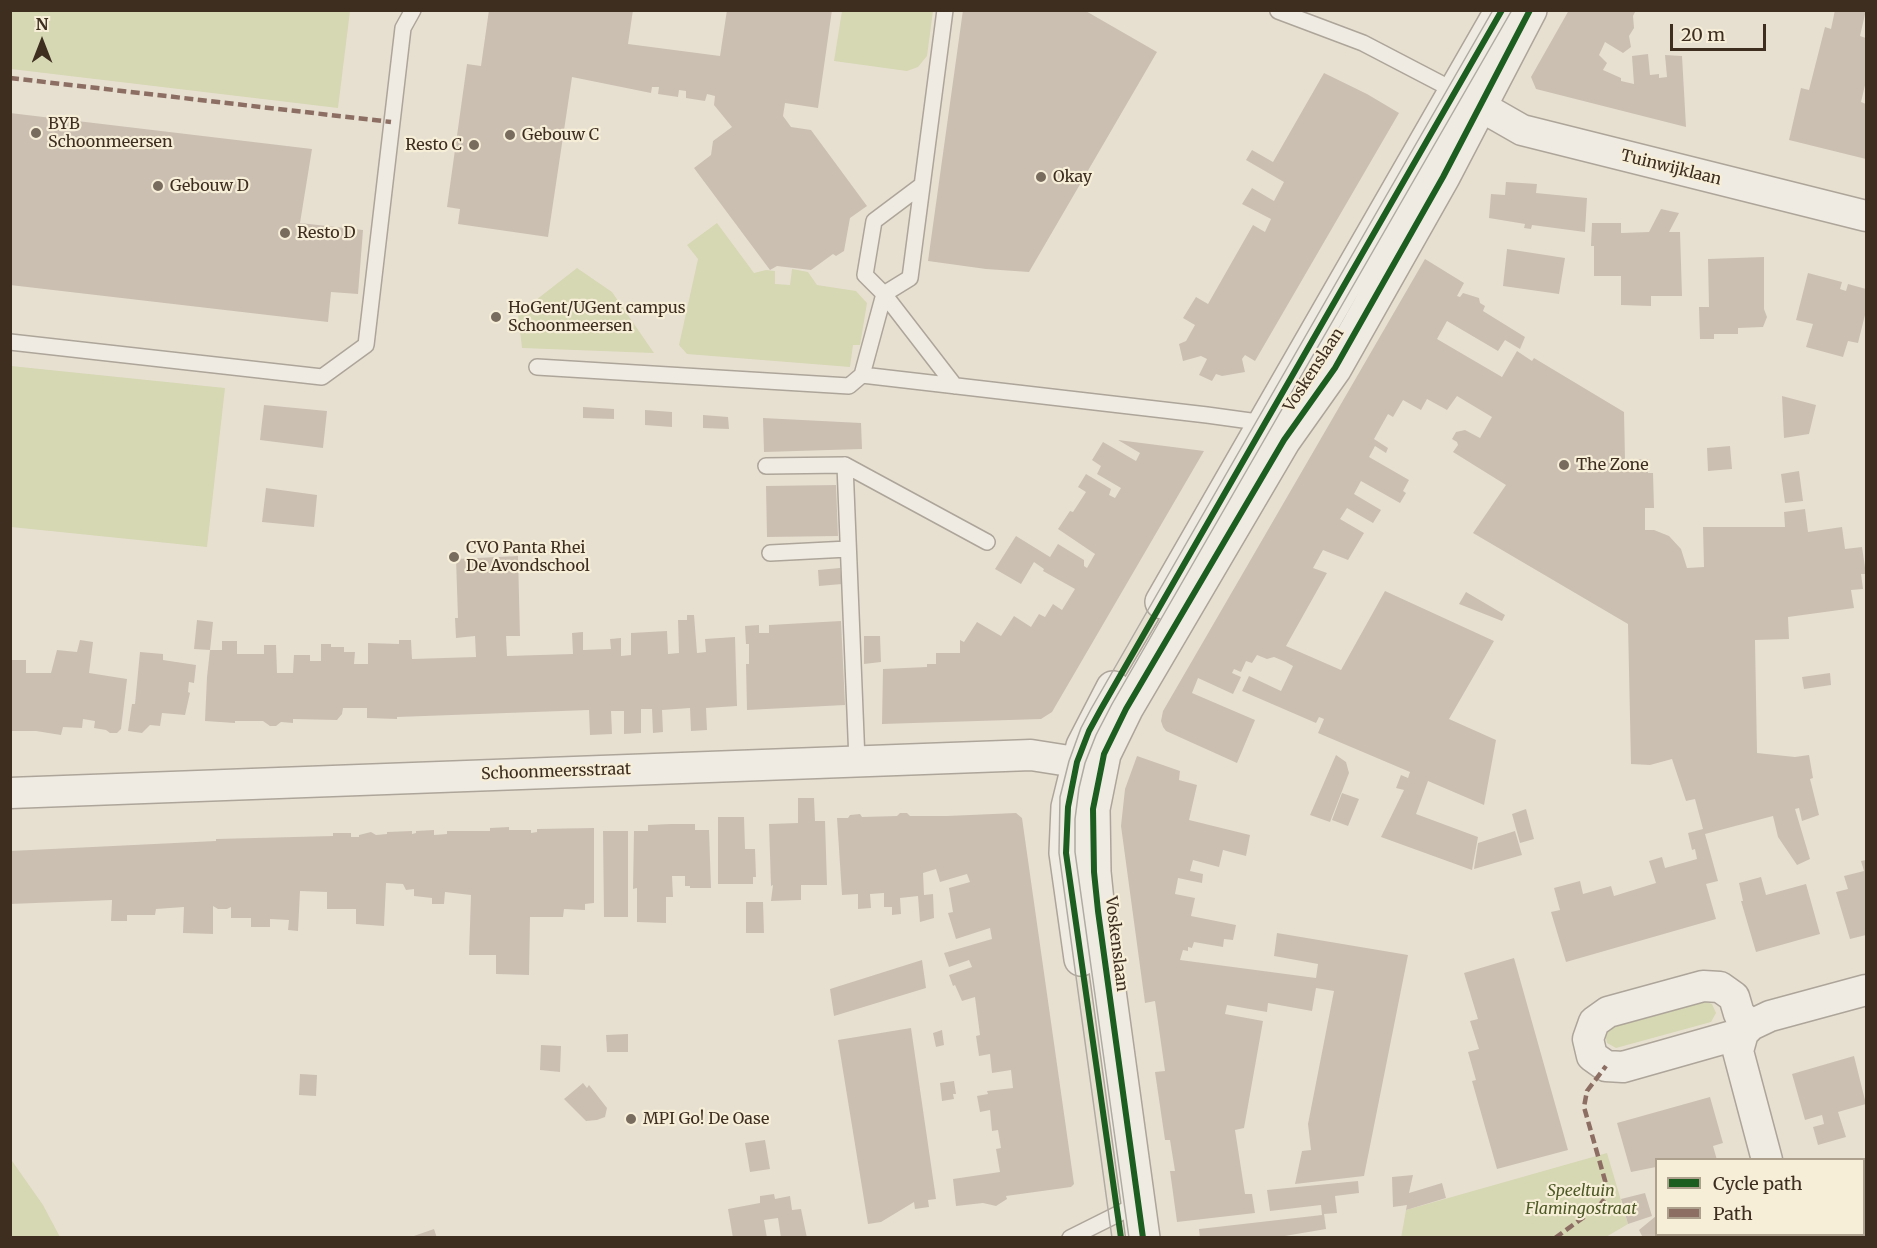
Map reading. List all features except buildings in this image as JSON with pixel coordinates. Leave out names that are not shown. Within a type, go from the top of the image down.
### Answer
[{"type":"street","name":"Voskenslaan","points":[[1089,764],[1109,742],[1126,709],[1284,440],[1335,368],[1443,177],[1468,99],[1502,10]]},
{"type":"street","name":"Voskenslaan","points":[[1143,1238],[1125,1219],[1098,911],[1089,731],[1265,423],[1468,99],[1530,10]]},
{"type":"street","name":"Tuinwijklaan","points":[[1468,99],[1522,130],[1866,216]]},
{"type":"street","name":"Schoonmeersstraat","points":[[10,793],[1031,755],[1089,764]]},
{"type":"street","points":[[1747,1029],[1734,997],[1720,987],[1703,986],[1608,1012],[1594,1022],[1587,1039],[1592,1056],[1606,1066],[1623,1067],[1747,1029],[1770,1016],[1866,990]]},
{"type":"street","points":[[1747,1029],[1738,1051],[1766,1158]]},
{"type":"lane","points":[[10,342],[322,378],[366,345],[403,28],[413,10]]},
{"type":"lane","points":[[537,367],[849,386],[862,375],[884,294],[910,278],[945,10]]},
{"type":"lane","points":[[1278,11],[1363,43],[1468,99]]},
{"type":"lane","points":[[922,185],[874,221],[865,275],[884,294],[955,386]]},
{"type":"lane","points":[[862,375],[1265,423]]},
{"type":"lane","points":[[845,465],[857,761]]},
{"type":"lane","points":[[766,466],[845,465],[987,542]]},
{"type":"lane","points":[[770,553],[848,549]]},
{"type":"lane","points":[[1070,1238],[1125,1219]]},
{"type":"green space","points":[[11,10],[350,11],[338,108],[11,69]]},
{"type":"green space","points":[[842,11],[933,11],[927,56],[918,67],[907,71],[834,61]]},
{"type":"green space","points":[[717,223],[754,273],[766,270],[775,271],[775,284],[790,285],[792,269],[808,272],[817,285],[856,291],[867,303],[860,345],[853,345],[850,367],[687,354],[679,345],[698,259],[687,245]]},
{"type":"green space","points":[[577,268],[612,292],[654,353],[522,348],[518,314]]},
{"type":"green space","points":[[11,366],[225,388],[207,547],[11,527]]},
{"type":"green space","points":[[1702,1000],[1712,1004],[1716,1013],[1711,1022],[1616,1048],[1607,1043],[1605,1034],[1612,1026]]},
{"type":"green space","name":"Speeltuin Flamingostraat","points":[[1607,1153],[1628,1224],[1606,1237],[1401,1238],[1406,1210]]},
{"type":"green space","points":[[10,1158],[43,1205],[60,1237],[11,1237]]},
{"type":"tram line","points":[[1112,1238],[1059,853],[1060,797],[1069,761],[1081,728],[1091,709],[1493,10]]},
{"type":"tram line","points":[[1129,1238],[1075,852],[1075,819],[1085,763],[1112,704],[1512,10]]},
{"type":"marked path","points":[[10,78],[391,122]]},
{"type":"marked path","points":[[1555,1238],[1599,1206],[1607,1196],[1606,1184],[1584,1107],[1587,1091],[1606,1066]]},
{"type":"cycle path","points":[[1121,1238],[1066,853],[1068,807],[1077,762],[1089,731],[1101,709],[1502,10]]},
{"type":"cycle path","points":[[1143,1238],[1094,872],[1093,809],[1104,754],[1126,709],[1284,440],[1335,368],[1443,177],[1530,10]]},
{"type":"place","name":"BYB Schoonmeersen","points":[[36,133]]},
{"type":"place","name":"Gebouw C","points":[[510,135]]},
{"type":"place","name":"Resto C","points":[[474,145]]},
{"type":"place","name":"Okay","points":[[1041,177]]},
{"type":"place","name":"Gebouw D","points":[[158,186]]},
{"type":"place","name":"Resto D","points":[[285,233]]},
{"type":"place","name":"HoGent/UGent campus Schoonmeersen","points":[[496,317]]},
{"type":"place","name":"The Zone","points":[[1564,465]]},
{"type":"place","name":"CVO Panta Rhei De Avondschool","points":[[454,557]]},
{"type":"place","name":"MPI Go! De Oase","points":[[631,1119]]}]
